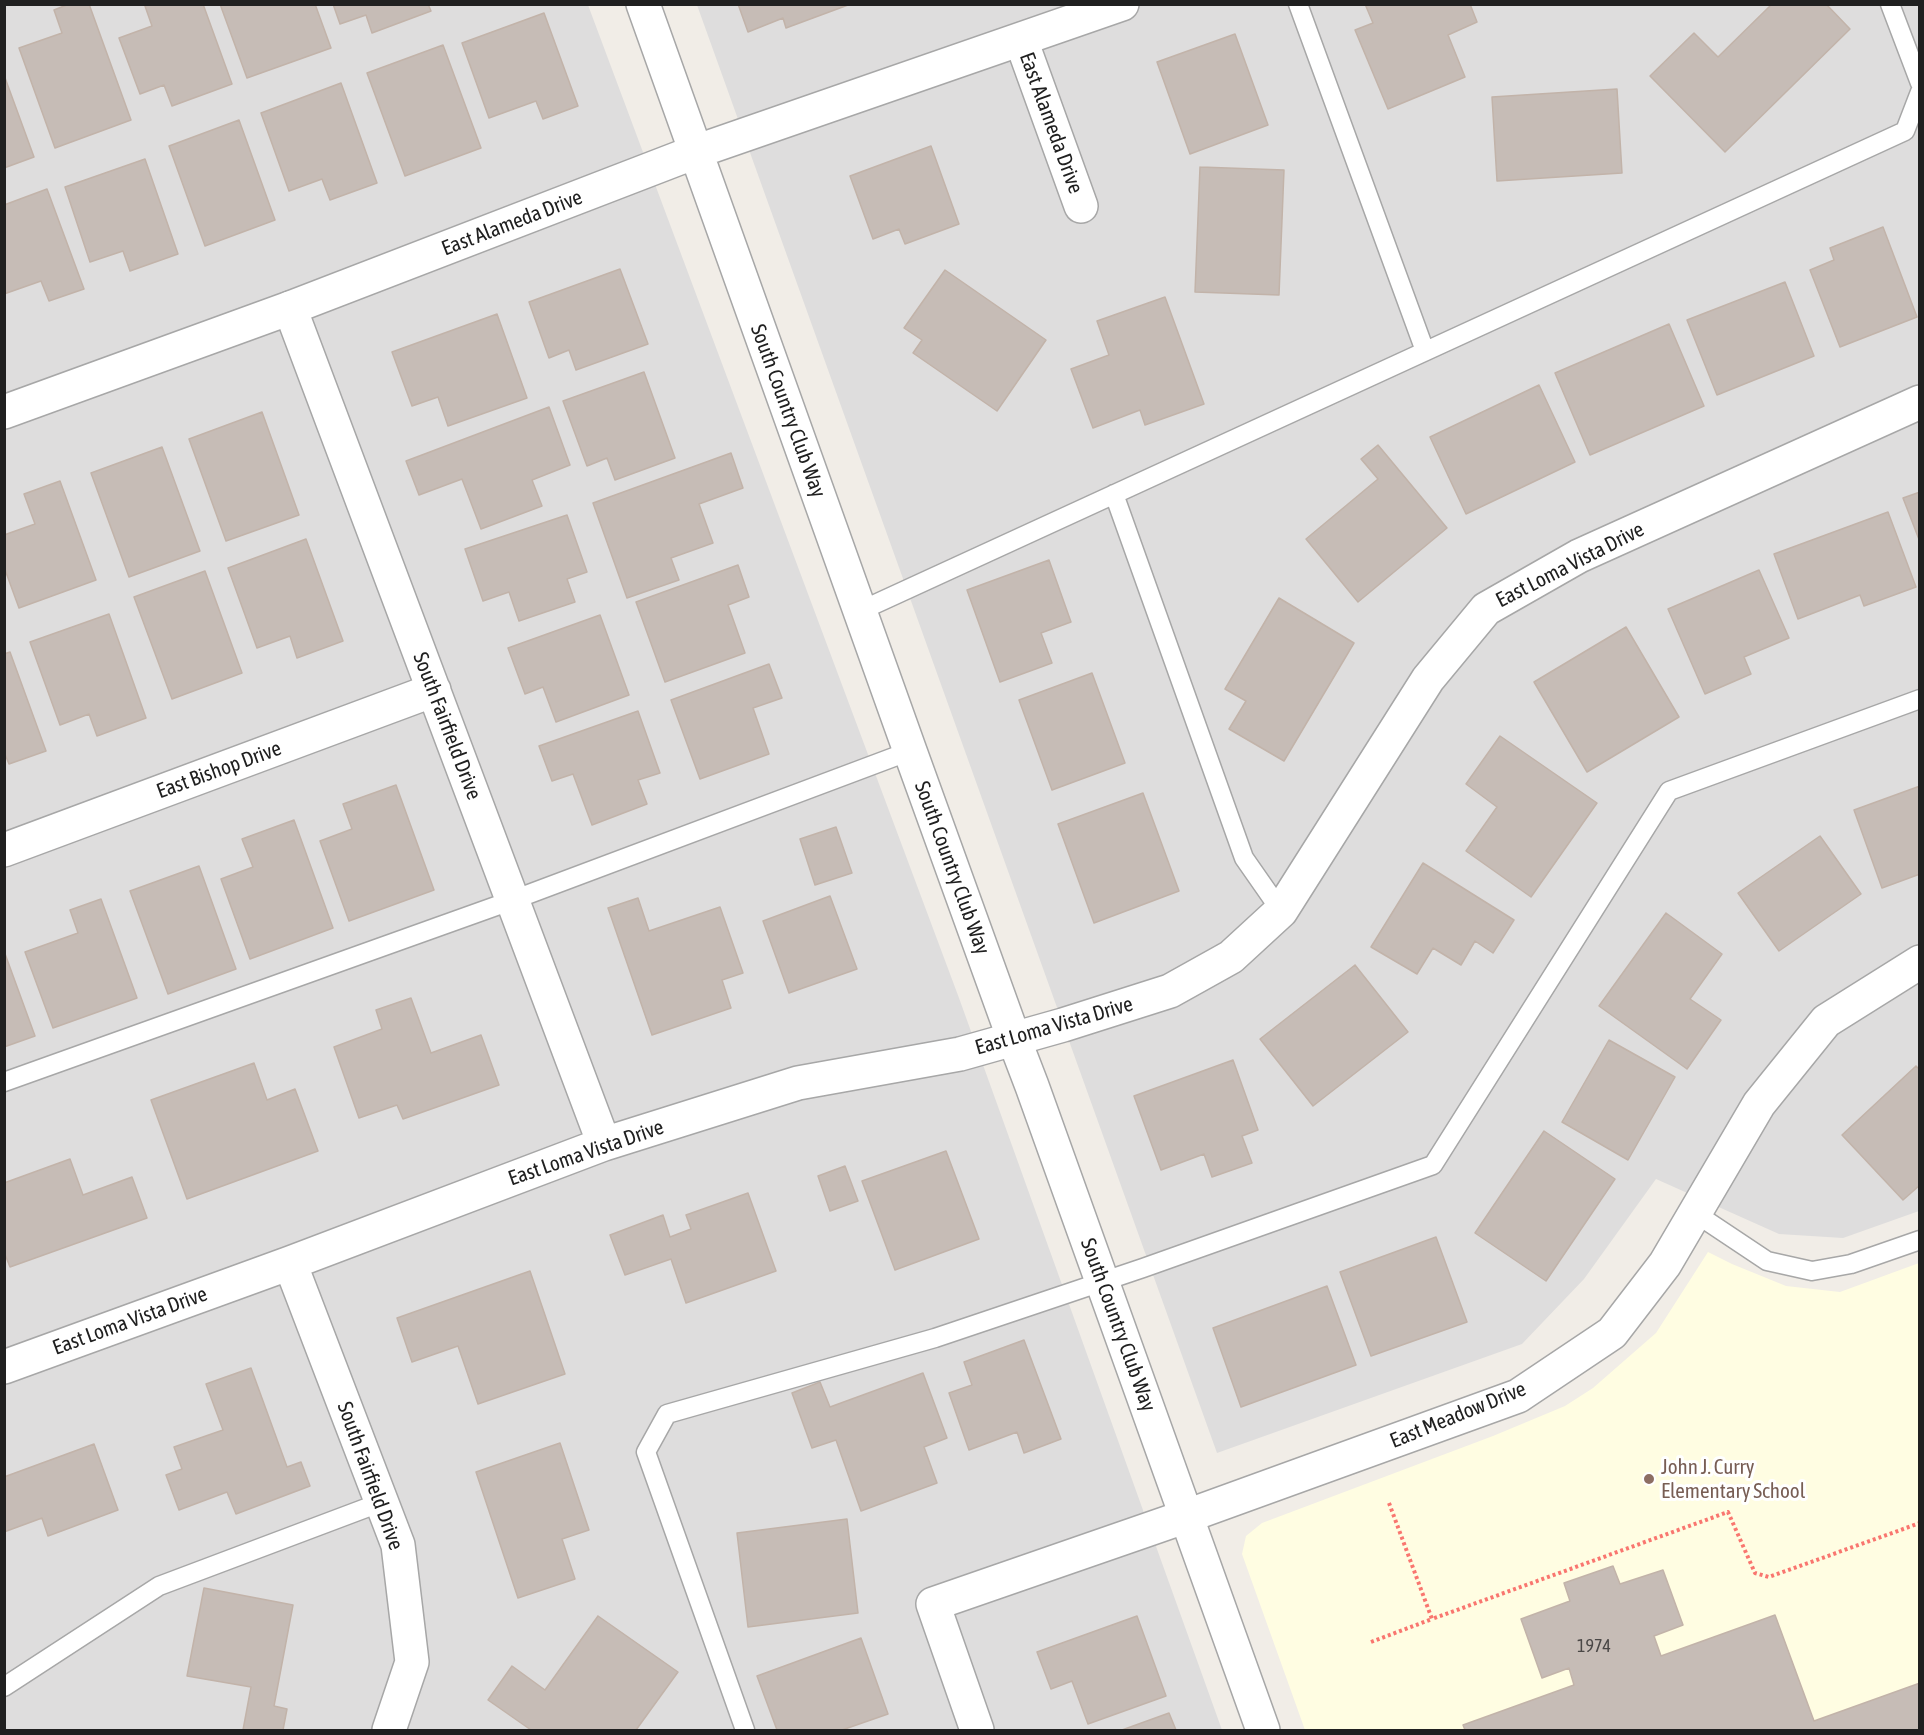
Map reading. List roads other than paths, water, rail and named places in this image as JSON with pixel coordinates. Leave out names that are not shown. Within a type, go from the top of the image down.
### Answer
[{"type":"street","name":"South Country Club Way","points":[[644,4],[695,152],[1263,1731]]},
{"type":"street","name":"East Alameda Drive","points":[[4,412],[291,308],[695,152],[1122,4]]},
{"type":"street","name":"East Alameda Drive","points":[[1021,40],[1081,206]]},
{"type":"street","name":"South Fairfield Drive","points":[[291,308],[604,1144]]},
{"type":"street","name":"East Loma Vista Drive","points":[[4,1367],[290,1263],[604,1144],[798,1083],[960,1054],[1170,991],[1232,957],[1281,911],[1428,679],[1486,609],[1579,556],[1920,402]]},
{"type":"street","name":"East Bishop Drive","points":[[4,850],[434,690]]},
{"type":"street","name":"East Meadow Drive","points":[[976,1731],[933,1604],[1187,1516],[1518,1396],[1612,1332],[1665,1264],[1759,1104],[1827,1021],[1920,962]]},
{"type":"street","name":"South Fairfield Drive","points":[[290,1263],[398,1545],[412,1662],[389,1731]]},
{"type":"lane","points":[[1298,4],[1425,351]]},
{"type":"lane","points":[[1890,4],[1920,83]]},
{"type":"lane","points":[[860,611],[1905,131],[1920,92]]},
{"type":"lane","points":[[1114,494],[1244,858],[1281,911]]},
{"type":"lane","points":[[745,1731],[646,1452],[667,1414],[935,1338],[1102,1282],[1433,1165],[1669,790],[1920,699]]},
{"type":"lane","points":[[4,1082],[513,900],[910,751]]},
{"type":"lane","points":[[1695,1213],[1767,1261],[1812,1271],[1851,1264],[1920,1240]]},
{"type":"lane","points":[[4,1686],[159,1586],[382,1502]]},
{"type":"place","name":"John J. Curry Elementary School","points":[[1649,1479]]}]
